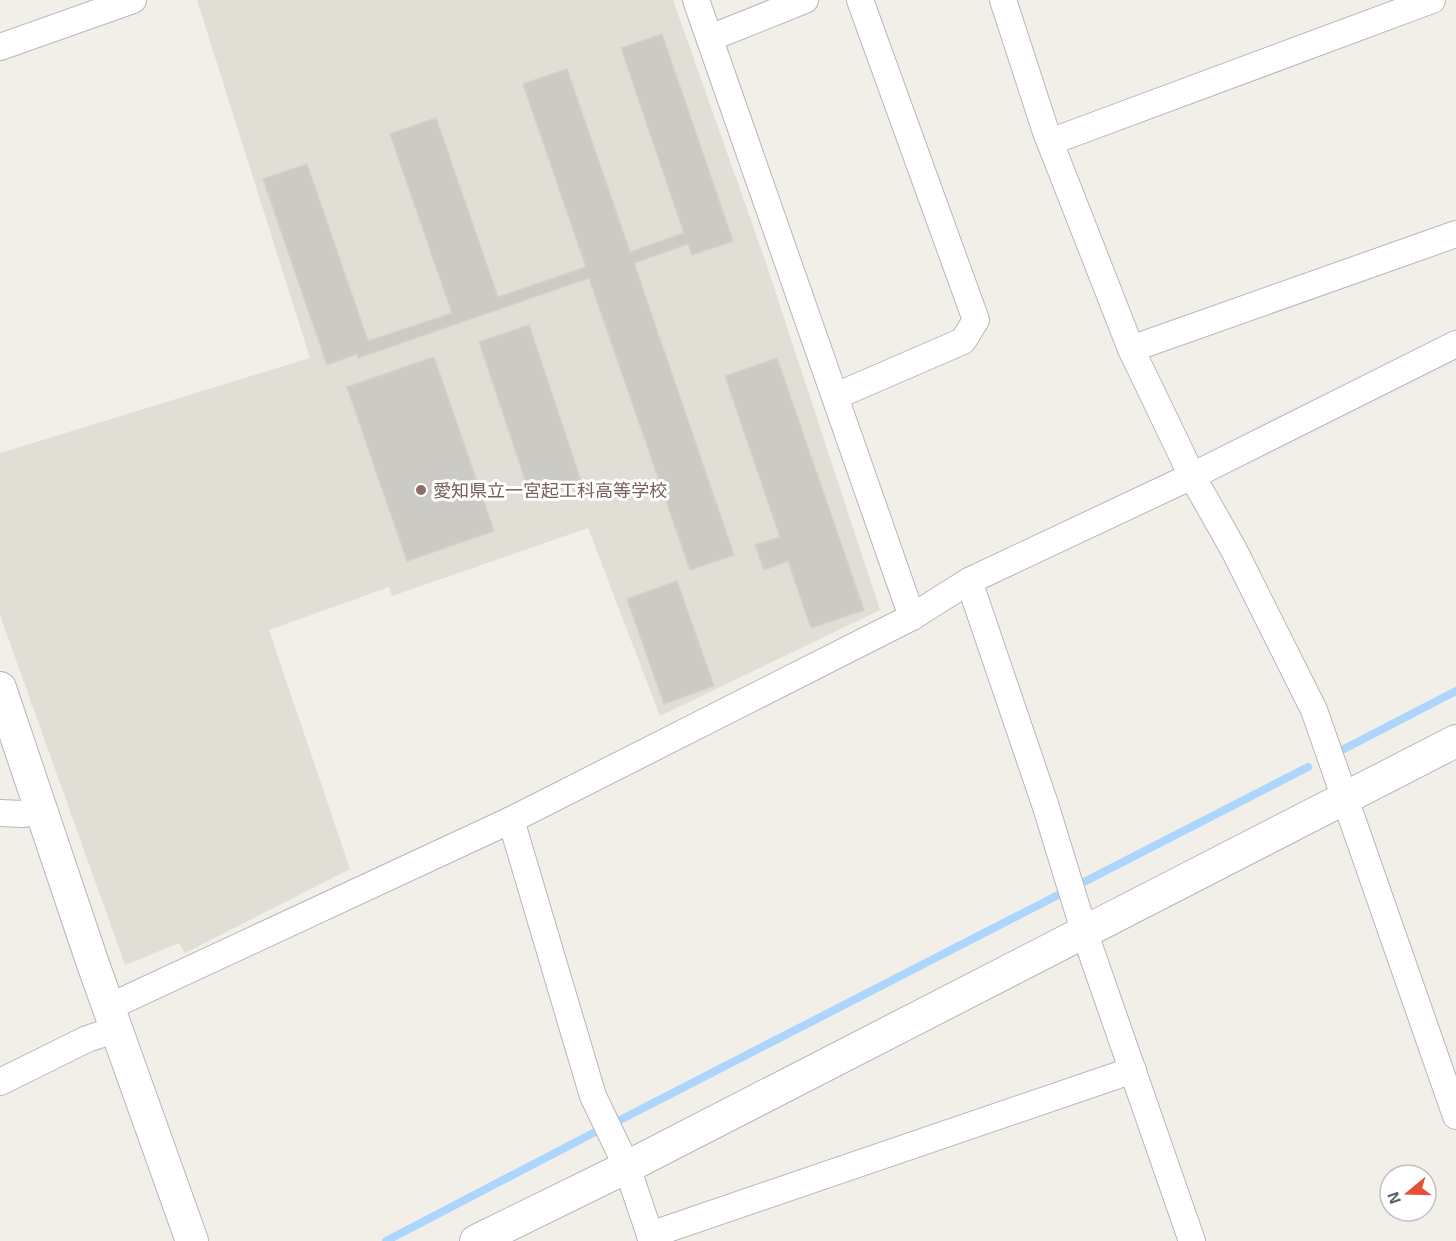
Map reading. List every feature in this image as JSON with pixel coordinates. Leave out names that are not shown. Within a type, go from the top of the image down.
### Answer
[{"type":"street","points":[[0,47],[133,0]]},
{"type":"street","points":[[696,0],[912,617]]},
{"type":"street","points":[[710,38],[805,0]]},
{"type":"street","points":[[836,396],[963,341],[976,320],[860,0]]},
{"type":"street","points":[[1003,0],[1050,142],[1131,349],[1192,476],[1234,550],[1314,710],[1456,1116]]},
{"type":"street","points":[[1050,142],[1432,0]]},
{"type":"street","points":[[1131,349],[1456,234]]},
{"type":"street","points":[[0,1082],[87,1040],[113,1018],[912,617],[969,581],[1192,476],[1456,344]]},
{"type":"street","points":[[969,581],[1045,804],[1084,934],[1192,1241]]},
{"type":"street","points":[[0,688],[192,1241]]},
{"type":"street","points":[[476,1241],[627,1167],[1084,934],[1456,741]]},
{"type":"street","points":[[0,813],[23,814],[43,811]]},
{"type":"street","points":[[511,820],[593,1096],[627,1167],[651,1238],[1132,1070]]},
{"type":"shaded area","name":"愛知県立一宮起工科高等学校","points":[[197,0],[673,0],[764,257],[880,610],[660,716],[588,528],[392,596],[389,587],[269,630],[350,869],[185,953],[179,943],[125,965],[0,615],[0,453],[310,358]]},
{"type":"building","points":[[662,34],[733,241],[692,255],[688,244],[634,263],[734,555],[690,570],[589,278],[358,358],[357,354],[327,365],[263,179],[307,164],[368,341],[452,313],[390,134],[436,118],[498,297],[586,267],[523,84],[567,69],[630,252],[684,233],[621,48]]},
{"type":"building","points":[[529,325],[581,481],[531,498],[479,342]]},
{"type":"building","points":[[434,357],[494,531],[407,561],[347,387]]},
{"type":"building","points":[[777,358],[864,610],[811,628],[788,561],[764,570],[755,545],[780,537],[725,376]]},
{"type":"building","points":[[677,581],[714,686],[664,704],[627,599]]},
{"type":"waterway","points":[[1342,750],[1456,691]]},
{"type":"waterway","points":[[1082,883],[1308,767]]},
{"type":"waterway","points":[[620,1120],[1062,893]]},
{"type":"waterway","points":[[386,1241],[597,1131]]},
{"type":"place","name":"愛知県立一宮起工科高等学校","points":[[421,490]]}]
